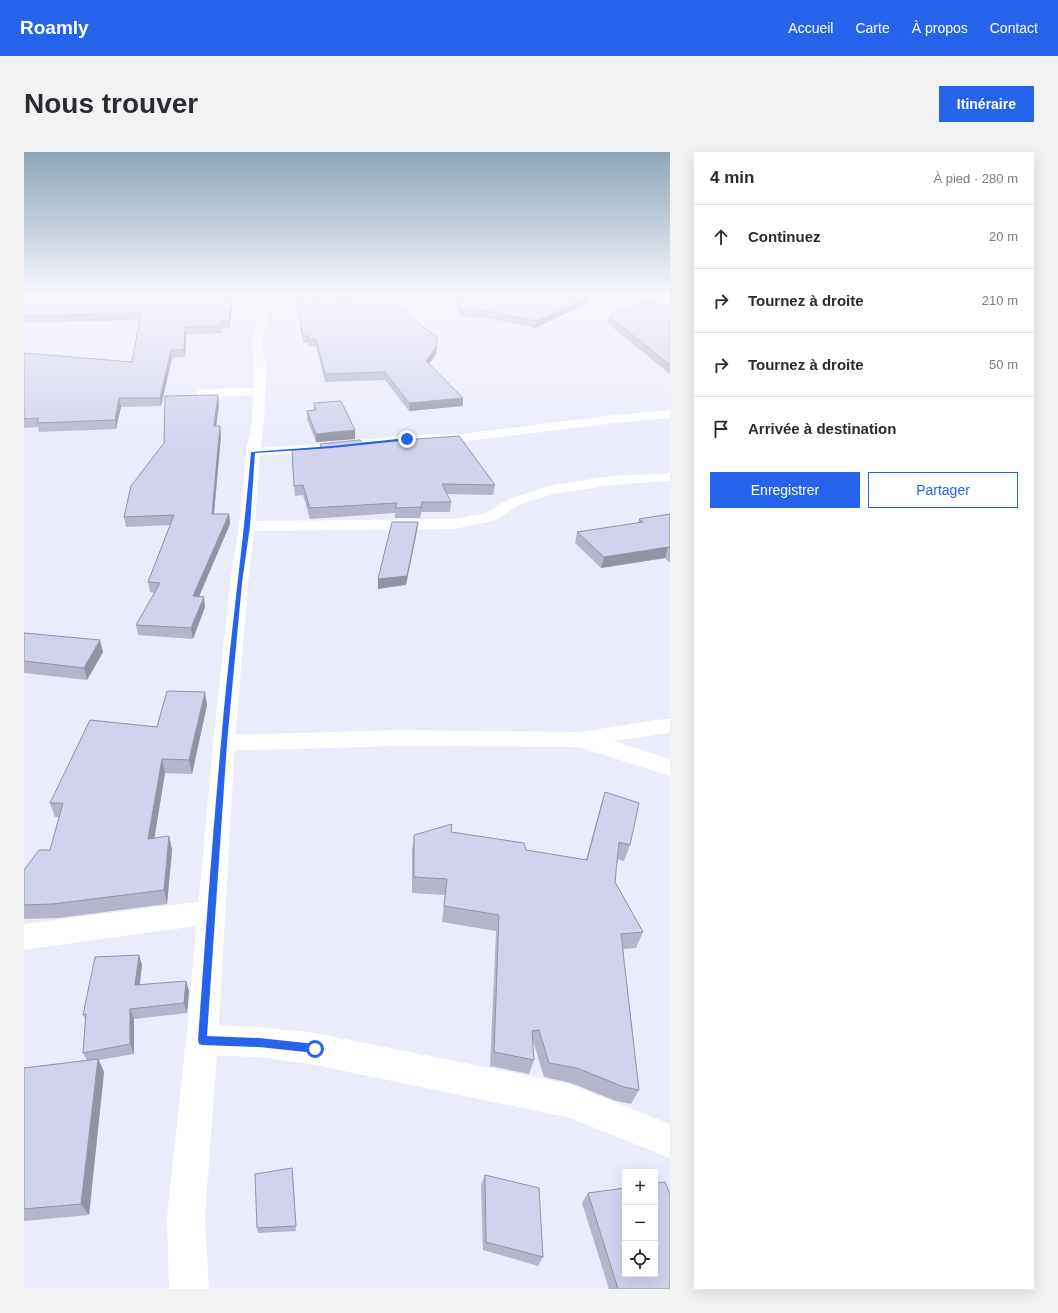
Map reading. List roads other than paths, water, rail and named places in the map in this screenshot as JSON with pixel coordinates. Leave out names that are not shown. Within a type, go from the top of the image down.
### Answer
[{"type":"street","points":[[189,1289],[186,1217],[202,1040],[224,743],[239,583],[247,526],[253,452],[258,421],[260,372],[258,347]]},
{"type":"street","points":[[203,393],[259,392]]},
{"type":"street","points":[[253,452],[332,447],[407,439],[462,438],[615,419],[670,414]]},
{"type":"street","points":[[247,526],[454,524],[473,522],[492,516],[515,501],[579,485],[632,479],[670,477]]},
{"type":"street","points":[[224,743],[398,738],[580,739],[670,726]]},
{"type":"street","points":[[580,739],[670,768]]},
{"type":"street","points":[[24,937],[211,912]]},
{"type":"street","points":[[202,1040],[259,1042],[315,1049],[570,1101],[670,1140]]}]
